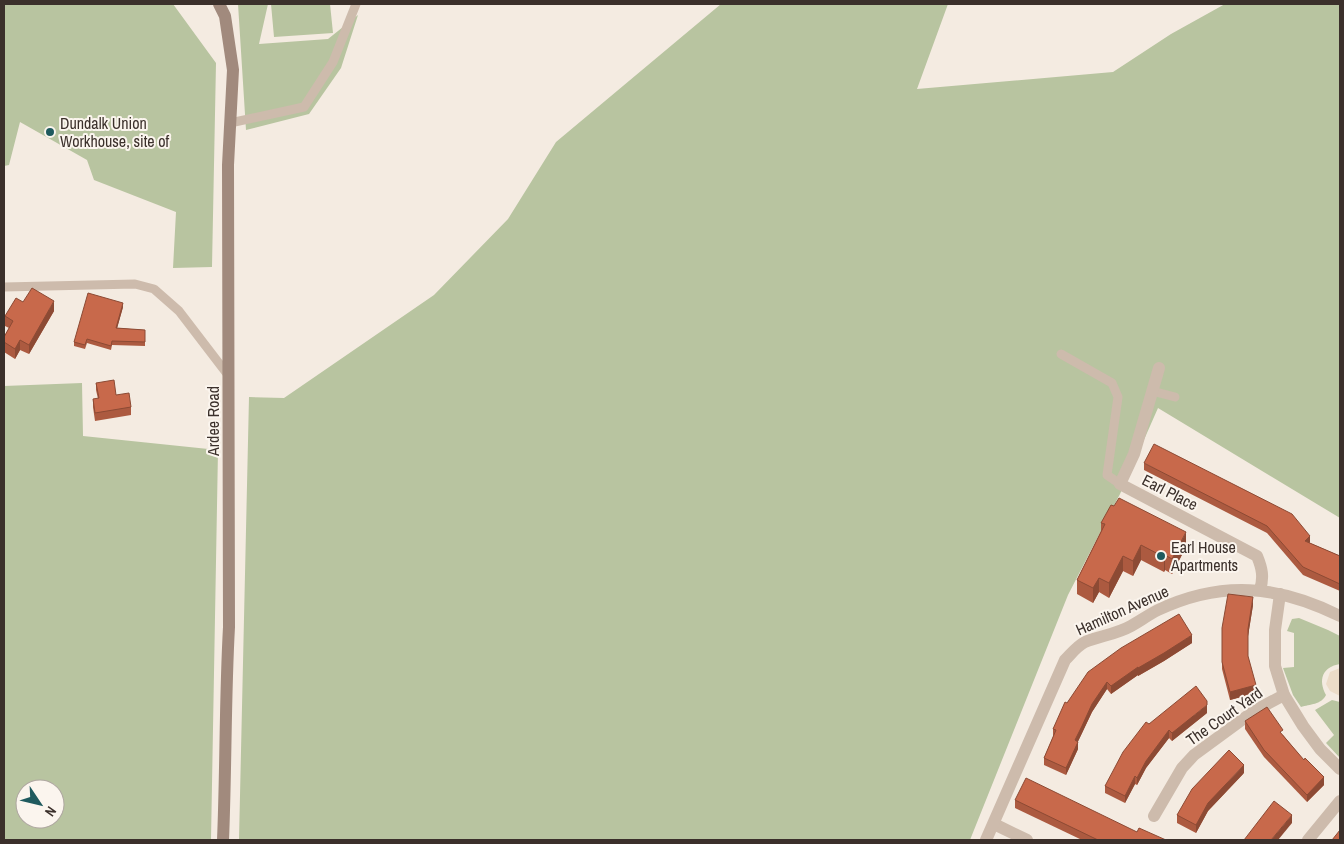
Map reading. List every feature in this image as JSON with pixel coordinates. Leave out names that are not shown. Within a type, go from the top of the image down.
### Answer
[{"type":"main road","name":"Ardee Road","points":[[219,4],[226,16],[232,70],[228,166],[230,376],[229,627],[223,840]]},
{"type":"street","name":"Earl Place","points":[[1159,368],[1134,454],[1120,484],[1257,556],[1263,569],[1260,590]]},
{"type":"street","name":"Hamilton Avenue","points":[[986,840],[1065,660],[1083,643],[1105,637],[1131,626],[1157,610],[1201,594],[1239,589],[1260,590],[1280,594],[1317,605],[1340,616]]},
{"type":"street","points":[[1280,594],[1275,630],[1275,666],[1284,695],[1308,734],[1340,769]]},
{"type":"street","name":"The Court Yard","points":[[1154,816],[1182,768],[1194,755],[1254,711],[1284,695]]},
{"type":"street","points":[[1308,840],[1340,801]]},
{"type":"street","points":[[994,824],[1027,840]]},
{"type":"lane","points":[[230,123],[304,107],[333,62],[356,4]]},
{"type":"lane","points":[[4,287],[135,284],[154,290],[179,311],[230,376]]},
{"type":"lane","points":[[1062,354],[1112,383],[1118,397],[1107,475],[1120,484]]},
{"type":"lane","points":[[1152,391],[1175,397]]},
{"type":"green space","points":[[4,4],[173,4],[216,63],[212,267],[173,268],[176,212],[94,180],[87,160],[20,122],[9,165],[4,166]]},
{"type":"green space","points":[[238,4],[268,4],[259,44],[328,39],[358,15],[341,68],[309,114],[246,130]]},
{"type":"green space","points":[[271,4],[330,4],[333,33],[274,37]]},
{"type":"green space","points":[[721,4],[948,4],[917,89],[1113,72],[1171,34],[1225,4],[1340,4],[1340,518],[1158,408],[1120,494],[1068,595],[970,840],[239,840],[249,397],[284,398],[434,295],[508,219],[556,142]]},
{"type":"green space","points":[[82,383],[83,436],[218,450],[211,840],[4,840],[4,386]]},
{"type":"green space","points":[[1299,618],[1340,636],[1340,664],[1329,668],[1322,679],[1326,695],[1321,701],[1301,707],[1293,695],[1283,668],[1294,667],[1294,633],[1287,631],[1292,619]]},
{"type":"green space","points":[[1332,700],[1340,702],[1340,758],[1326,743],[1334,735],[1315,710]]},
{"type":"shaded area","points":[[1340,668],[1340,696],[1330,691],[1326,684],[1330,672]]},
{"type":"building","points":[[32,288],[54,301],[29,345],[20,340],[15,349],[4,342],[4,337],[13,321],[5,316],[16,298],[23,302]]},
{"type":"building","points":[[88,293],[123,303],[116,328],[145,330],[145,342],[112,341],[111,346],[87,339],[85,345],[74,342]]},
{"type":"building","points":[[114,380],[116,395],[129,393],[131,407],[95,413],[93,399],[99,398],[96,383]]},
{"type":"building","points":[[1154,444],[1292,514],[1310,536],[1305,541],[1340,556],[1340,584],[1303,567],[1267,526],[1144,463]]},
{"type":"building","name":"Earl House Apartments","points":[[1119,498],[1186,532],[1172,559],[1141,545],[1133,561],[1123,556],[1109,583],[1099,578],[1093,588],[1077,580],[1105,524],[1101,523],[1111,505],[1114,506]]},
{"type":"building","points":[[1228,594],[1253,597],[1248,629],[1248,656],[1256,685],[1230,692],[1222,662],[1222,628]]},
{"type":"building","points":[[1179,614],[1192,635],[1138,667],[1111,686],[1107,682],[1092,704],[1075,740],[1078,742],[1066,768],[1044,758],[1056,730],[1053,729],[1065,702],[1067,703],[1088,672],[1121,648]]},
{"type":"building","points":[[1196,686],[1207,701],[1207,705],[1172,733],[1169,730],[1146,761],[1137,778],[1135,776],[1125,796],[1105,786],[1123,752],[1146,722],[1149,724]]},
{"type":"building","points":[[1267,707],[1283,730],[1280,732],[1304,760],[1305,758],[1324,777],[1307,795],[1264,750],[1245,721]]},
{"type":"building","points":[[1229,750],[1244,765],[1208,803],[1196,825],[1177,815],[1192,789]]},
{"type":"building","points":[[1026,778],[1137,832],[1139,828],[1166,840],[1098,840],[1015,800]]},
{"type":"building","points":[[1274,801],[1292,815],[1271,840],[1244,840]]},
{"type":"building","points":[[1340,830],[1340,840],[1332,840]]},
{"type":"place","name":"Dundalk Union Workhouse, site of","points":[[50,132]]},
{"type":"place","name":"Earl House Apartments","points":[[1161,556]]}]
